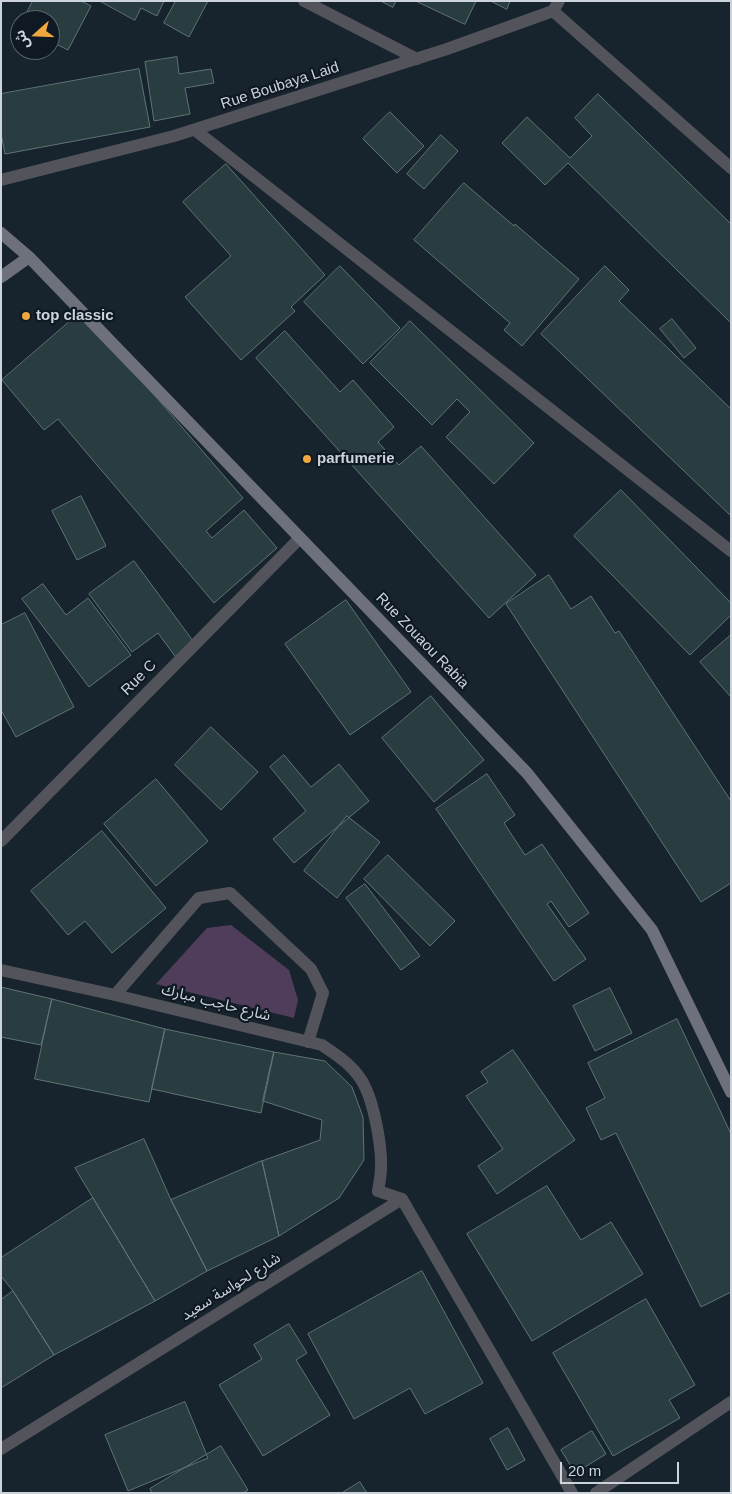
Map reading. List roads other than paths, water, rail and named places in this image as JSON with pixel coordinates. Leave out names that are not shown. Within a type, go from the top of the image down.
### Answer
[{"type":"main road","name":"Rue Zouaou Rabia","points":[[1,233],[29,257],[527,773],[652,930],[731,1092]]},
{"type":"main road","points":[[1,277],[29,257]]},
{"type":"street","points":[[304,1],[417,59]]},
{"type":"street","points":[[556,6],[731,168]]},
{"type":"street","name":"Rue Boubaya Laid","points":[[1,180],[195,130],[417,59],[556,6]]},
{"type":"street","points":[[195,130],[731,552]]},
{"type":"street","name":"Rue C","points":[[1,841],[300,538]]},
{"type":"street","points":[[115,995],[199,898],[230,893],[311,969],[323,993],[308,1042]]},
{"type":"street","name":"شارع حاجب مبارك","points":[[1,970],[322,1044],[345,1061],[361,1078],[371,1104],[377,1128],[381,1169],[378,1191],[402,1198]]},
{"type":"street","points":[[402,1198],[572,1493]]},
{"type":"street","name":"شارع لحواسة سعيد","points":[[1,1450],[402,1198]]},
{"type":"street","points":[[596,1493],[731,1402]]},
{"type":"place","name":"top classic","points":[[26,316]]},
{"type":"place","name":"parfumerie","points":[[307,459]]}]
